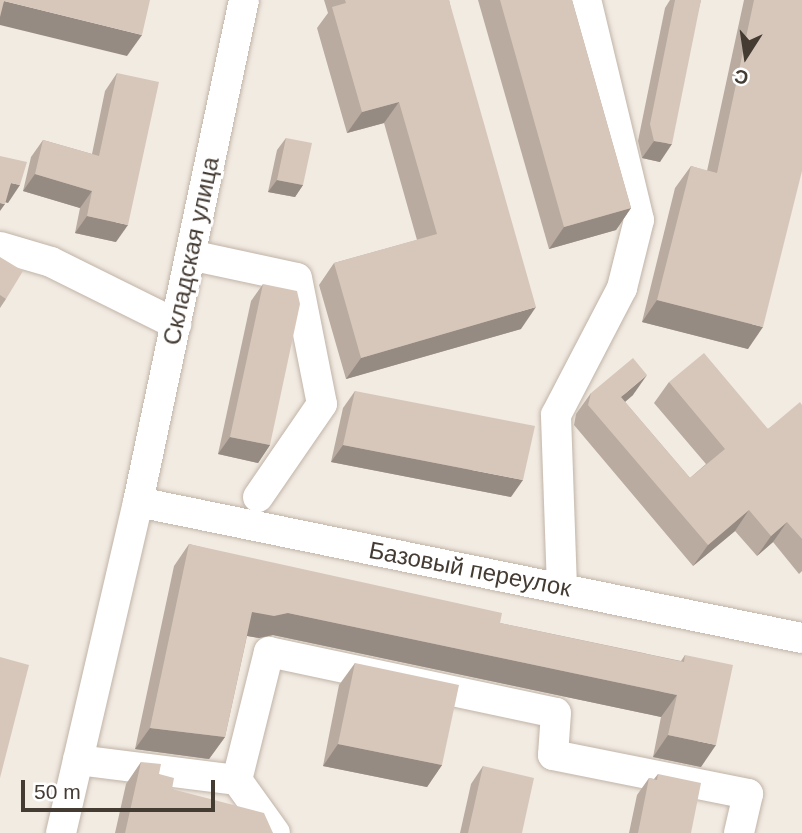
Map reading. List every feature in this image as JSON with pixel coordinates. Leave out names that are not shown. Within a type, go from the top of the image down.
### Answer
[{"type":"street","name":"Складская улица","points":[[61,833],[138,502],[244,0]]},
{"type":"street","points":[[562,588],[556,415],[622,288],[639,220],[586,0]]},
{"type":"street","points":[[0,247],[51,262],[176,324]]},
{"type":"street","points":[[190,256],[297,278],[322,404],[258,497]]},
{"type":"street","name":"Базовый переулок","points":[[138,502],[802,638]]},
{"type":"street","points":[[237,780],[269,652],[556,713],[553,755],[748,794],[739,833]]},
{"type":"street","points":[[78,760],[237,780],[275,833]]},
{"type":"building","points":[[0,0],[150,0],[142,35],[4,1],[0,17]]},
{"type":"building","points":[[345,0],[449,0],[536,307],[361,358],[334,263],[437,234],[399,102],[362,112],[332,7],[346,3]]},
{"type":"building","points":[[500,0],[572,0],[631,208],[564,227]]},
{"type":"building","points":[[675,0],[701,0],[672,144],[654,141],[650,124]]},
{"type":"building","points":[[754,0],[802,0],[802,171],[763,327],[657,300],[691,166],[717,173]]},
{"type":"building","points":[[117,73],[159,82],[128,225],[87,216],[92,191],[35,174],[43,140],[99,156]]},
{"type":"building","points":[[286,138],[312,143],[303,185],[277,180]]},
{"type":"building","points":[[0,156],[27,162],[20,185],[11,183],[5,204],[0,203]]},
{"type":"building","points":[[0,257],[23,271],[6,299],[0,295]]},
{"type":"building","points":[[263,284],[297,291],[300,304],[270,445],[230,437]]},
{"type":"building","points":[[704,353],[768,429],[800,402],[802,405],[802,539],[787,522],[771,536],[749,510],[708,545],[588,405],[591,393],[633,358],[647,375],[621,397],[690,478],[725,449],[669,382]]},
{"type":"building","points":[[355,391],[535,426],[523,480],[343,445]]},
{"type":"building","points":[[189,544],[502,613],[500,623],[684,662],[685,655],[733,665],[716,745],[668,735],[677,695],[288,613],[274,616],[252,612],[225,737],[150,728]]},
{"type":"building","points":[[0,657],[29,665],[0,778]]},
{"type":"building","points":[[355,663],[459,685],[442,765],[338,744]]},
{"type":"building","points":[[141,762],[161,764],[159,774],[174,778],[172,789],[264,813],[273,833],[125,833]]},
{"type":"building","points":[[483,766],[534,778],[522,833],[468,833]]},
{"type":"building","points":[[658,774],[701,783],[691,833],[638,833],[649,778],[657,780]]}]
